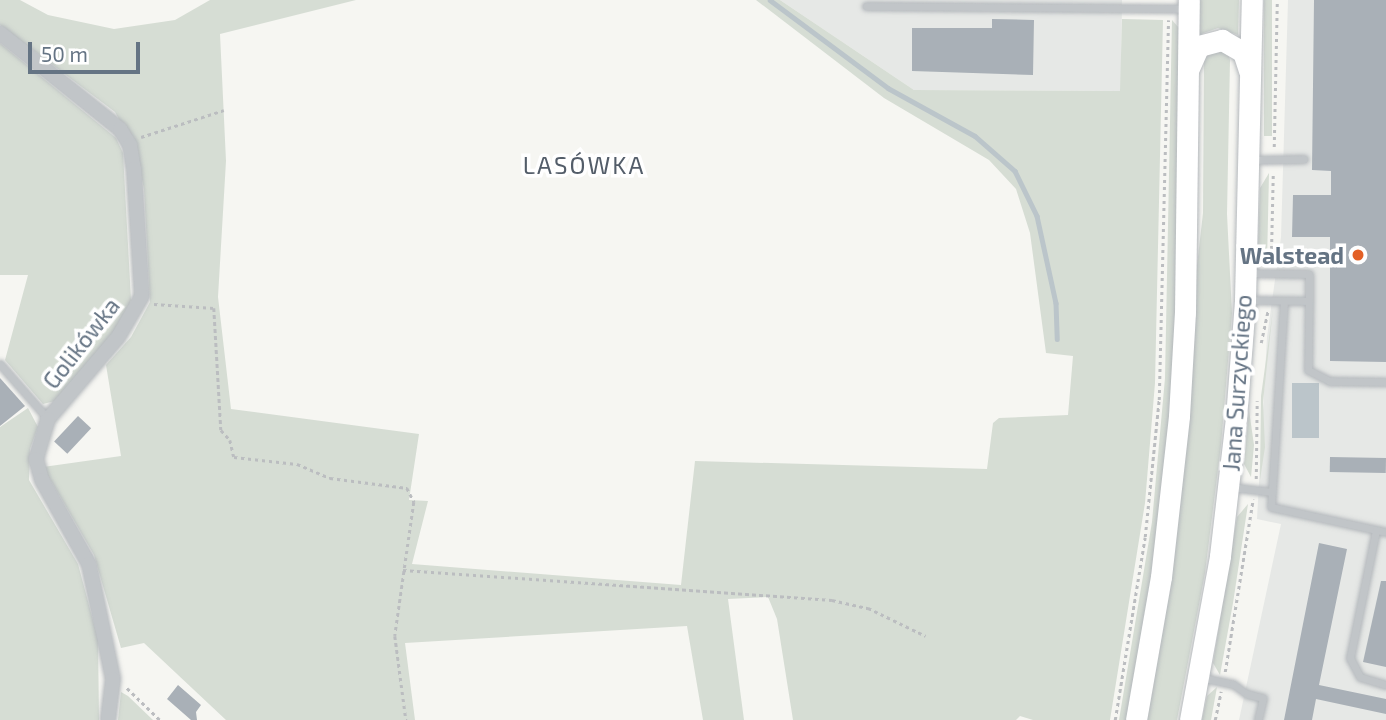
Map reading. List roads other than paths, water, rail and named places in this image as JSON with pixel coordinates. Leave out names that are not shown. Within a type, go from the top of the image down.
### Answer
[{"type":"main road","name":"Jana Surzyckiego","points":[[1190,720],[1229,486],[1245,300],[1252,0]]},
{"type":"main road","points":[[1136,720],[1161,576],[1179,416],[1189,4]]},
{"type":"main road","points":[[1188,71],[1196,49],[1222,40],[1243,52],[1250,80]]},
{"type":"street","name":"Golikówka","points":[[0,33],[76,90],[120,129],[130,145],[142,296],[118,337],[48,419],[37,449],[37,468],[89,564],[113,679],[108,720]]},
{"type":"lane","points":[[866,6],[1122,9],[1189,4]]},
{"type":"lane","points":[[1248,160],[1304,159]]},
{"type":"lane","points":[[1245,272],[1309,274],[1308,370],[1330,381],[1386,382]]},
{"type":"lane","points":[[1245,300],[1309,301]]},
{"type":"lane","points":[[1284,301],[1271,507],[1386,532]]},
{"type":"lane","points":[[0,364],[48,419]]},
{"type":"lane","points":[[1229,486],[1272,492]]},
{"type":"lane","points":[[1376,530],[1350,658],[1360,677],[1386,685]]},
{"type":"lane","points":[[1198,677],[1263,698],[1258,720]]},
{"type":"waterway","points":[[770,0],[888,88],[975,136],[1015,171],[1037,216],[1056,303],[1057,339]]},
{"type":"place","name":"Walstead","points":[[1358,255]]},
{"type":"district","name":"LASÓWKA","points":[[584,165]]}]
